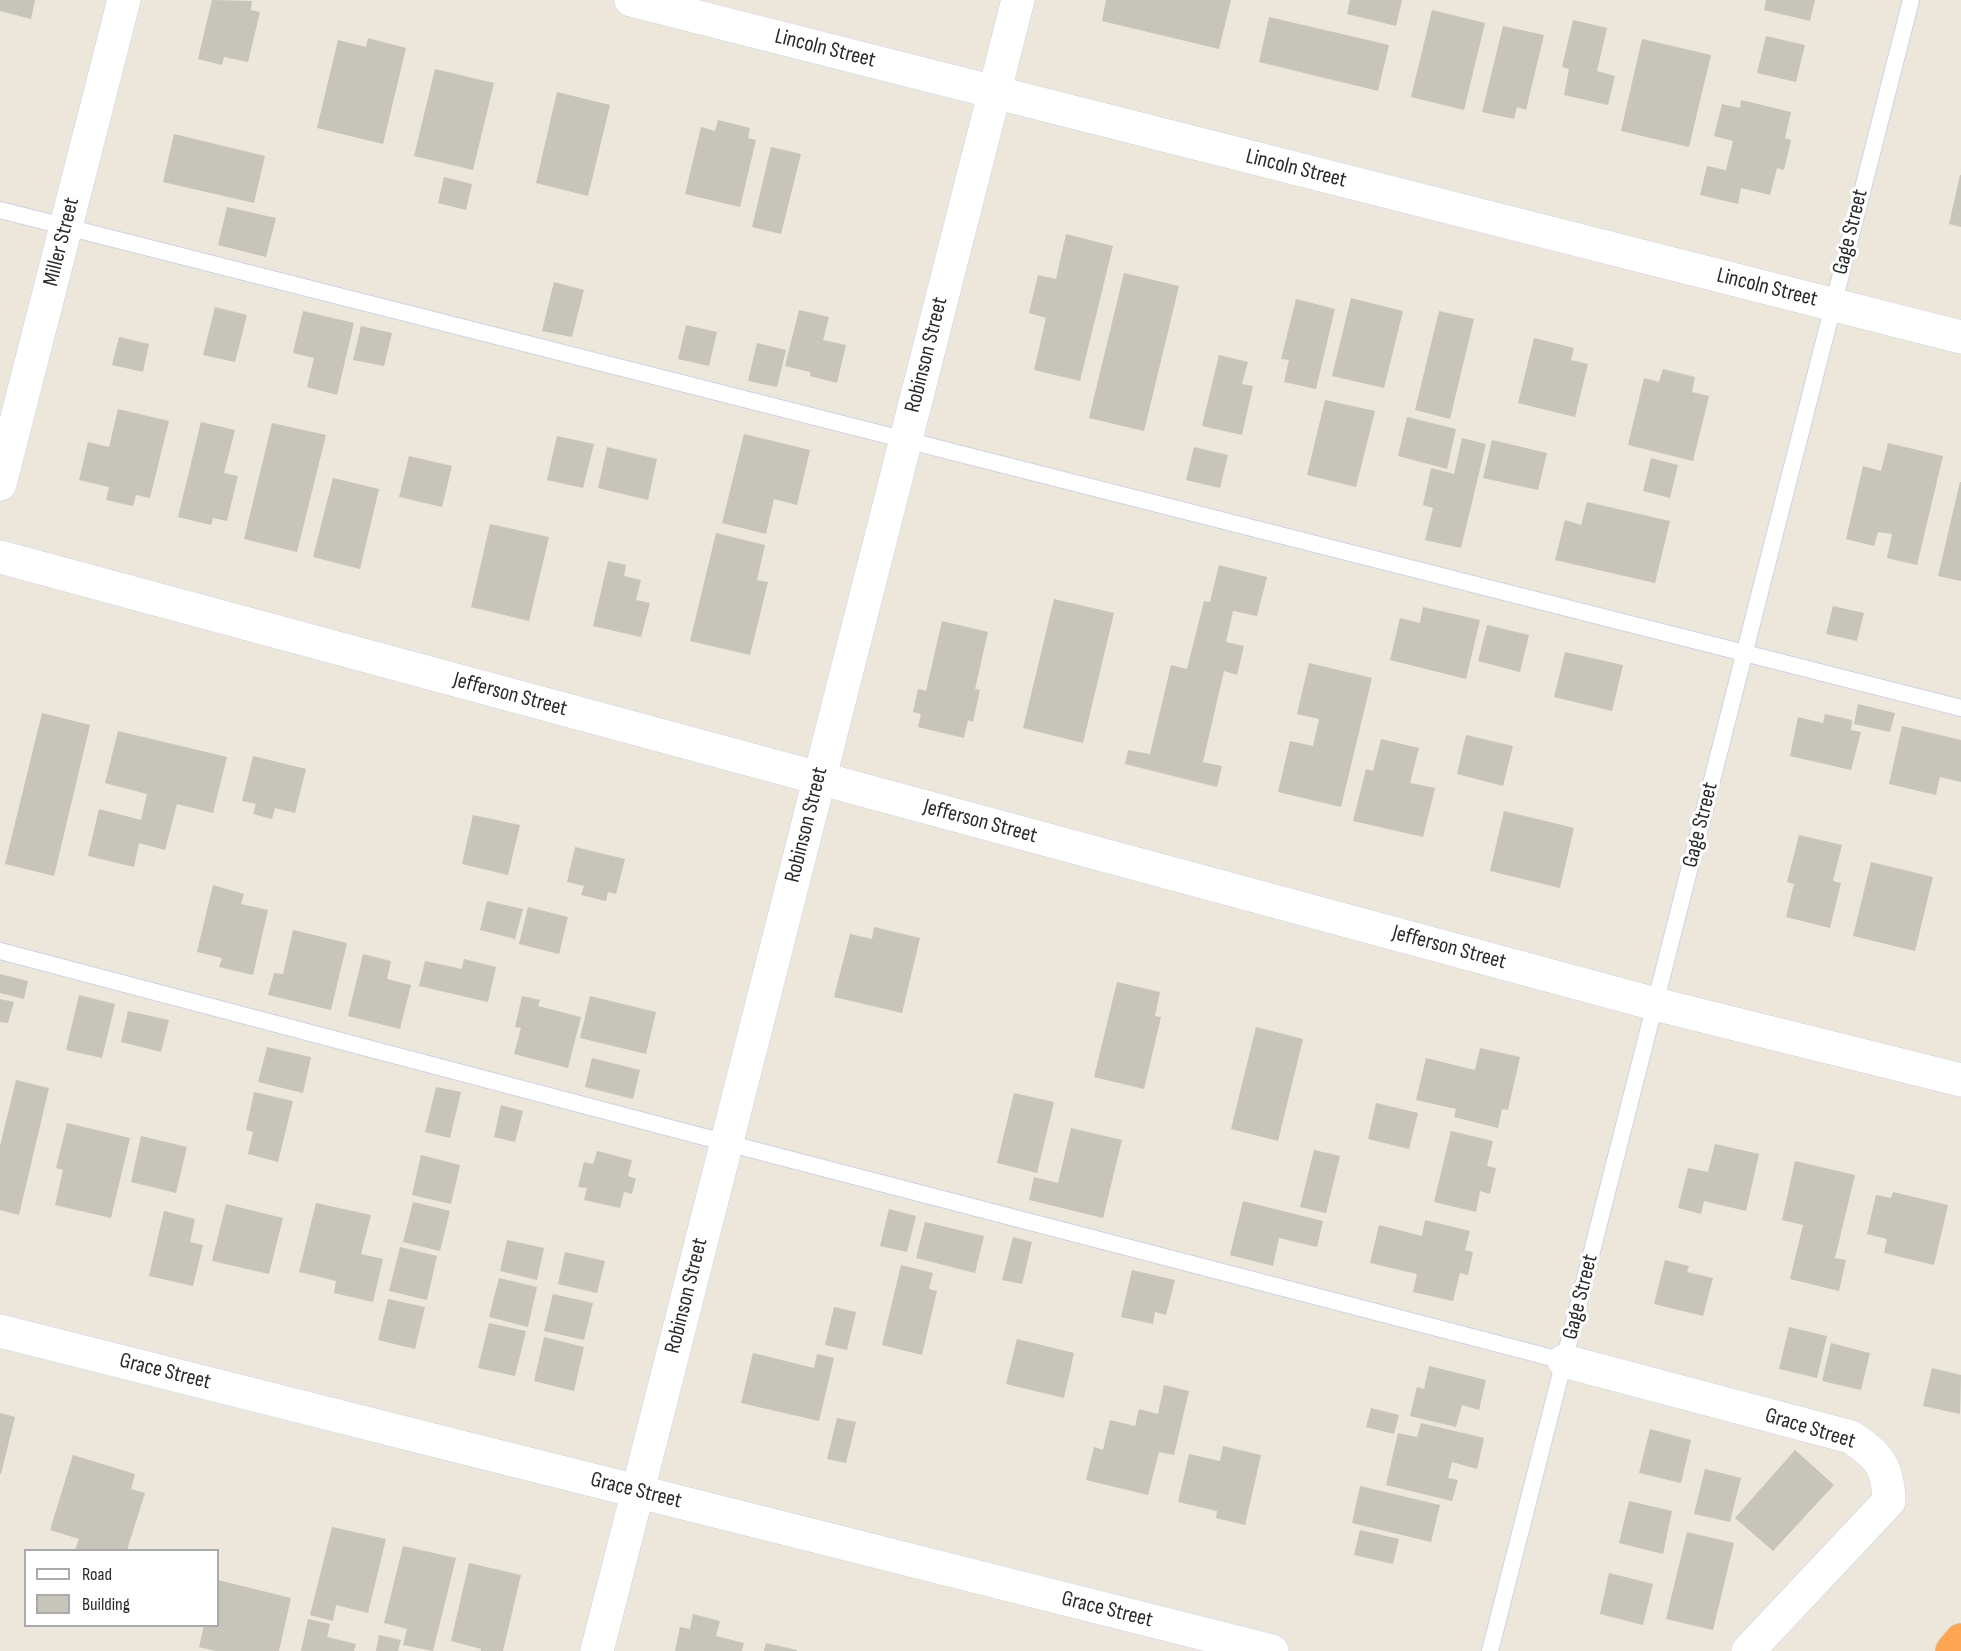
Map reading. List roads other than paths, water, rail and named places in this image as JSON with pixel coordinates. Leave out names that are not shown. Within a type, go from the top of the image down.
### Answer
[{"type":"highway","points":[[1952,1651],[1961,1640]]},
{"type":"street","name":"Miller Street","points":[[0,484],[124,0]]},
{"type":"street","name":"Lincoln Street","points":[[632,0],[1961,337]]},
{"type":"street","name":"Robinson Street","points":[[597,1651],[1018,0]]},
{"type":"street","name":"Jefferson Street","points":[[0,556],[1655,1004],[1961,1080]]},
{"type":"street","name":"Grace Street","points":[[0,1331],[1272,1651]]},
{"type":"street","name":"Grace Street","points":[[1564,1361],[1851,1437],[1874,1452],[1889,1479],[1889,1501],[1748,1651]]},
{"type":"lane","name":"Gage Street","points":[[1490,1651],[1911,0]]},
{"type":"lane","points":[[0,210],[1961,708]]},
{"type":"lane","points":[[0,951],[1564,1361]]}]
